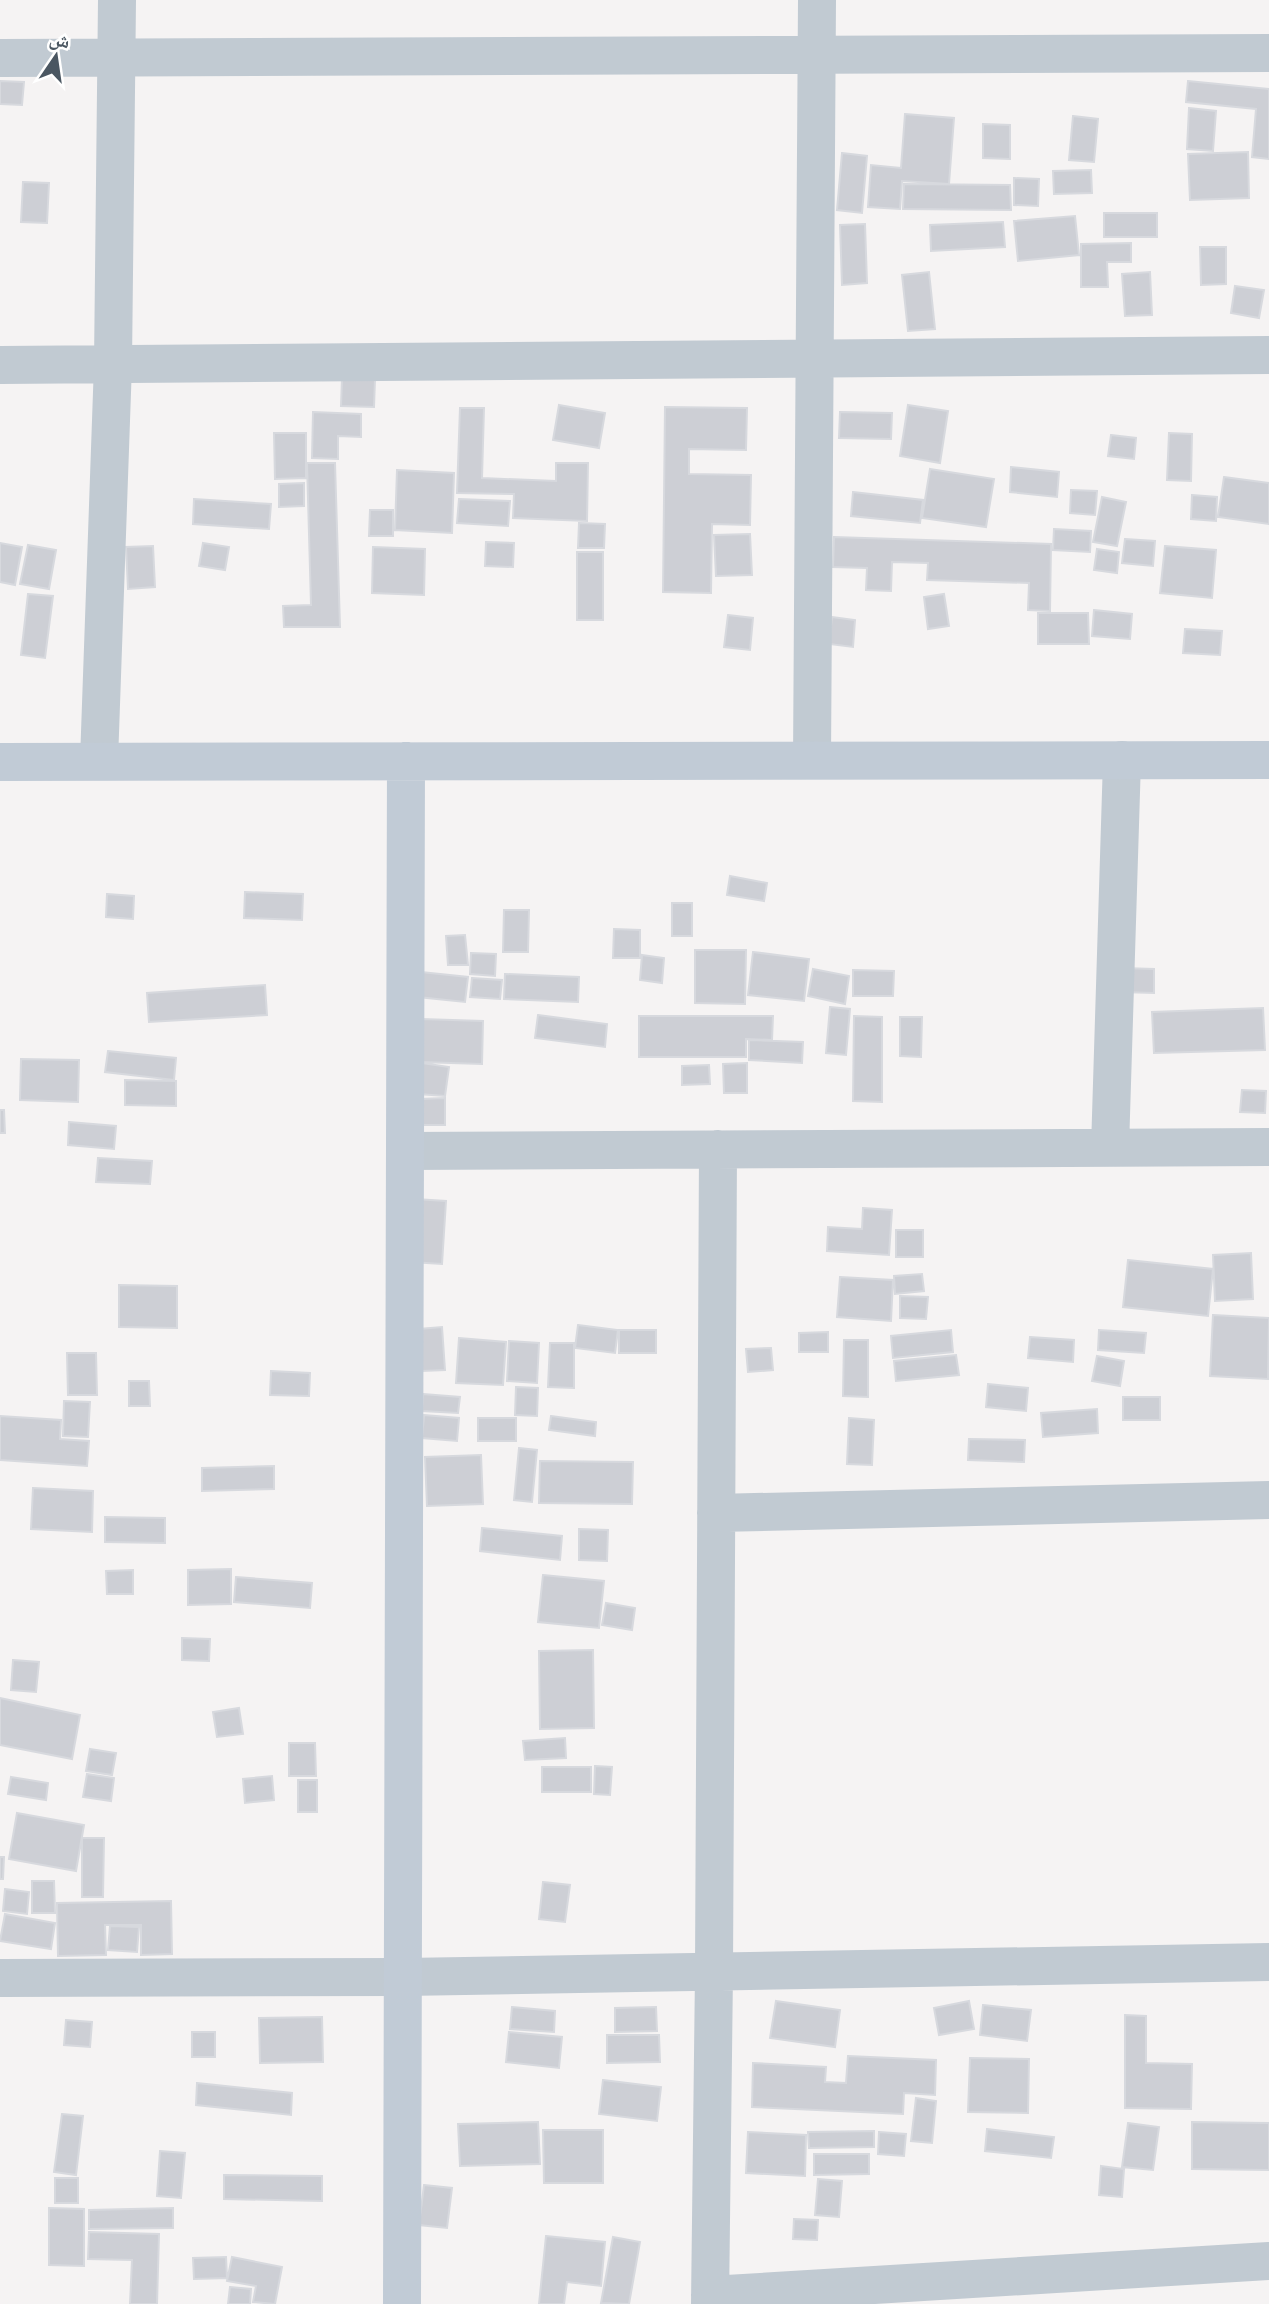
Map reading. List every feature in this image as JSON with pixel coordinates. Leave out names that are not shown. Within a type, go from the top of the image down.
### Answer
[{"type":"street","points":[[99,761],[113,364],[117,0]]},
{"type":"street","points":[[812,760],[817,0]]},
{"type":"street","points":[[0,58],[1269,53]]},
{"type":"street","points":[[0,365],[1269,355]]},
{"type":"street","points":[[1110,1148],[1122,760]]},
{"type":"street","points":[[0,762],[1269,760]]},
{"type":"street","points":[[402,2304],[406,761]]},
{"type":"street","points":[[405,1151],[1269,1147]]},
{"type":"street","points":[[718,1149],[710,2299],[1269,2261]]},
{"type":"street","points":[[716,1513],[1269,1500]]},
{"type":"street","points":[[0,1978],[404,1977],[1269,1962]]},
{"type":"building","points":[[0,81],[24,82],[22,105],[0,104]]},
{"type":"building","points":[[1188,81],[1269,89],[1269,159],[1252,157],[1256,109],[1186,102]]},
{"type":"building","points":[[1189,108],[1216,111],[1213,151],[1187,149]]},
{"type":"building","points":[[905,114],[954,118],[949,184],[902,181],[900,209],[868,207],[871,165],[901,168]]},
{"type":"building","points":[[1073,116],[1098,119],[1094,162],[1069,160]]},
{"type":"building","points":[[983,124],[1010,125],[1010,159],[983,158]]},
{"type":"building","points":[[1248,152],[1249,198],[1190,200],[1188,154]]},
{"type":"building","points":[[842,153],[867,156],[862,213],[837,210]]},
{"type":"building","points":[[1091,170],[1092,193],[1054,194],[1053,171]]},
{"type":"building","points":[[1014,178],[1039,179],[1038,206],[1014,205]]},
{"type":"building","points":[[23,182],[49,183],[47,223],[21,222]]},
{"type":"building","points":[[904,184],[1010,185],[1011,210],[903,209]]},
{"type":"building","points":[[1104,213],[1157,213],[1157,237],[1104,237]]},
{"type":"building","points":[[1075,216],[1079,255],[1018,261],[1014,221]]},
{"type":"building","points":[[1003,222],[1005,247],[931,251],[930,225]]},
{"type":"building","points":[[865,224],[867,283],[842,285],[840,225]]},
{"type":"building","points":[[1131,243],[1131,262],[1107,262],[1108,287],[1081,287],[1081,244]]},
{"type":"building","points":[[1200,247],[1226,247],[1226,284],[1201,285]]},
{"type":"building","points":[[929,272],[935,329],[908,331],[902,275]]},
{"type":"building","points":[[1150,272],[1152,315],[1125,316],[1122,274]]},
{"type":"building","points":[[1235,286],[1264,290],[1259,318],[1231,313]]},
{"type":"building","points":[[342,378],[375,379],[374,407],[341,406]]},
{"type":"building","points":[[559,405],[605,413],[599,448],[553,440]]},
{"type":"building","points":[[908,405],[948,411],[940,463],[900,456]]},
{"type":"building","points":[[665,407],[747,408],[746,450],[689,449],[689,474],[751,475],[750,525],[712,524],[711,593],[663,592]]},
{"type":"building","points":[[460,408],[484,408],[482,478],[556,481],[556,463],[588,463],[587,521],[513,518],[514,494],[457,493]]},
{"type":"building","points":[[313,412],[361,414],[361,437],[338,436],[338,459],[312,458]]},
{"type":"building","points":[[840,412],[892,413],[891,439],[839,438]]},
{"type":"building","points":[[274,433],[306,433],[306,478],[275,479]]},
{"type":"building","points":[[1169,433],[1192,434],[1191,481],[1167,480]]},
{"type":"building","points":[[1111,435],[1136,438],[1134,459],[1108,456]]},
{"type":"building","points":[[307,463],[335,463],[340,627],[284,627],[283,606],[311,605]]},
{"type":"building","points":[[1011,467],[1059,472],[1057,497],[1010,492]]},
{"type":"building","points":[[930,469],[994,479],[986,527],[922,518]]},
{"type":"building","points":[[397,470],[454,473],[452,533],[395,530]]},
{"type":"building","points":[[1224,477],[1269,483],[1269,524],[1218,517]]},
{"type":"building","points":[[304,483],[304,506],[279,507],[279,484]]},
{"type":"building","points":[[1071,490],[1097,491],[1095,515],[1070,513]]},
{"type":"building","points":[[853,492],[923,500],[920,523],[851,516]]},
{"type":"building","points":[[1192,495],[1217,497],[1216,521],[1191,519]]},
{"type":"building","points":[[1102,497],[1126,502],[1117,546],[1093,542]]},
{"type":"building","points":[[194,499],[271,504],[269,529],[193,524]]},
{"type":"building","points":[[459,499],[510,501],[508,526],[457,523]]},
{"type":"building","points":[[370,510],[393,510],[393,536],[369,536]]},
{"type":"building","points":[[579,523],[605,524],[604,548],[578,548]]},
{"type":"building","points":[[1054,529],[1091,531],[1090,552],[1053,550]]},
{"type":"building","points":[[750,534],[752,575],[716,576],[714,535]]},
{"type":"building","points":[[834,537],[1051,544],[1050,611],[1028,610],[1029,583],[927,580],[928,563],[892,562],[891,591],[866,590],[867,568],[833,567]]},
{"type":"building","points":[[1125,539],[1155,541],[1153,566],[1122,563]]},
{"type":"building","points":[[486,542],[514,543],[513,567],[485,566]]},
{"type":"building","points":[[0,543],[22,547],[15,585],[0,582]]},
{"type":"building","points":[[203,543],[229,547],[225,570],[199,566]]},
{"type":"building","points":[[28,545],[56,550],[49,589],[20,584]]},
{"type":"building","points":[[153,546],[155,587],[128,589],[126,547]]},
{"type":"building","points":[[1165,546],[1216,550],[1212,598],[1160,593]]},
{"type":"building","points":[[373,547],[425,549],[424,595],[372,593]]},
{"type":"building","points":[[1097,549],[1119,552],[1117,573],[1094,570]]},
{"type":"building","points":[[577,552],[603,552],[603,620],[577,620]]},
{"type":"building","points":[[28,594],[53,596],[45,658],[21,655]]},
{"type":"building","points":[[944,594],[949,626],[928,629],[924,597]]},
{"type":"building","points":[[1094,610],[1132,614],[1130,639],[1092,636]]},
{"type":"building","points":[[1038,613],[1088,613],[1089,644],[1038,644]]},
{"type":"building","points":[[728,615],[753,618],[750,650],[724,647]]},
{"type":"building","points":[[832,617],[855,620],[853,647],[829,644]]},
{"type":"building","points":[[1185,629],[1222,631],[1220,655],[1183,653]]},
{"type":"building","points":[[730,876],[767,883],[764,901],[727,895]]},
{"type":"building","points":[[245,892],[303,894],[302,920],[244,918]]},
{"type":"building","points":[[107,894],[134,896],[133,919],[106,917]]},
{"type":"building","points":[[672,903],[692,903],[692,936],[672,936]]},
{"type":"building","points":[[504,910],[529,910],[528,952],[503,952]]},
{"type":"building","points":[[614,929],[640,930],[640,958],[613,958]]},
{"type":"building","points":[[465,935],[468,965],[448,965],[446,936]]},
{"type":"building","points":[[695,950],[746,950],[745,1004],[695,1003]]},
{"type":"building","points":[[753,952],[809,959],[804,1001],[748,995]]},
{"type":"building","points":[[471,953],[496,954],[495,976],[470,974]]},
{"type":"building","points":[[642,955],[664,958],[662,983],[640,980]]},
{"type":"building","points":[[1122,968],[1154,969],[1154,993],[1121,992]]},
{"type":"building","points":[[813,969],[849,976],[845,1004],[808,996]]},
{"type":"building","points":[[853,970],[894,971],[893,996],[853,996]]},
{"type":"building","points":[[421,972],[468,977],[465,1002],[418,997]]},
{"type":"building","points":[[505,974],[579,977],[578,1002],[504,999]]},
{"type":"building","points":[[472,978],[502,980],[500,999],[470,997]]},
{"type":"building","points":[[265,985],[267,1015],[149,1022],[147,993]]},
{"type":"building","points":[[830,1007],[850,1009],[846,1055],[826,1053]]},
{"type":"building","points":[[1263,1008],[1265,1050],[1154,1053],[1152,1012]]},
{"type":"building","points":[[538,1015],[607,1024],[605,1047],[535,1038]]},
{"type":"building","points":[[639,1016],[773,1016],[772,1040],[746,1039],[746,1057],[639,1057]]},
{"type":"building","points":[[854,1016],[882,1017],[882,1102],[853,1101]]},
{"type":"building","points":[[900,1017],[922,1017],[921,1057],[900,1056]]},
{"type":"building","points":[[421,1019],[483,1021],[482,1064],[420,1062]]},
{"type":"building","points":[[749,1040],[803,1042],[802,1063],[749,1060]]},
{"type":"building","points":[[108,1051],[176,1058],[174,1080],[105,1072]]},
{"type":"building","points":[[21,1059],[79,1060],[78,1102],[20,1100]]},
{"type":"building","points":[[422,1063],[449,1067],[445,1096],[418,1094]]},
{"type":"building","points":[[747,1063],[747,1093],[724,1093],[723,1064]]},
{"type":"building","points":[[709,1065],[710,1084],[682,1085],[682,1066]]},
{"type":"building","points":[[125,1080],[176,1081],[176,1106],[125,1105]]},
{"type":"building","points":[[1242,1090],[1266,1091],[1265,1113],[1240,1112]]},
{"type":"building","points":[[445,1098],[445,1125],[419,1125],[420,1099]]},
{"type":"building","points":[[0,1110],[4,1110],[5,1133],[0,1133]]},
{"type":"building","points":[[69,1122],[116,1126],[114,1149],[68,1145]]},
{"type":"building","points":[[98,1158],[152,1161],[150,1184],[96,1182]]},
{"type":"building","points":[[415,1199],[446,1201],[442,1264],[411,1262]]},
{"type":"building","points":[[863,1208],[892,1210],[889,1255],[827,1251],[828,1227],[862,1229]]},
{"type":"building","points":[[896,1230],[923,1230],[923,1257],[896,1257]]},
{"type":"building","points":[[1251,1253],[1253,1299],[1215,1301],[1213,1255]]},
{"type":"building","points":[[1128,1260],[1213,1269],[1208,1316],[1123,1307]]},
{"type":"building","points":[[922,1274],[924,1291],[895,1294],[894,1276]]},
{"type":"building","points":[[840,1277],[893,1280],[891,1321],[837,1317]]},
{"type":"building","points":[[119,1285],[177,1286],[177,1328],[119,1327]]},
{"type":"building","points":[[900,1296],[928,1297],[926,1319],[900,1318]]},
{"type":"building","points":[[1213,1315],[1269,1318],[1268,1379],[1210,1376]]},
{"type":"building","points":[[578,1325],[618,1330],[615,1353],[575,1348]]},
{"type":"building","points":[[442,1327],[445,1370],[422,1371],[419,1329]]},
{"type":"building","points":[[619,1330],[656,1330],[656,1353],[619,1353]]},
{"type":"building","points":[[951,1330],[953,1352],[893,1358],[891,1336]]},
{"type":"building","points":[[1099,1330],[1146,1333],[1144,1353],[1098,1350]]},
{"type":"building","points":[[828,1332],[828,1352],[799,1352],[799,1333]]},
{"type":"building","points":[[1030,1337],[1074,1340],[1073,1362],[1028,1358]]},
{"type":"building","points":[[459,1338],[506,1342],[503,1385],[456,1383]]},
{"type":"building","points":[[844,1340],[868,1340],[868,1397],[843,1396]]},
{"type":"building","points":[[509,1341],[539,1343],[537,1383],[507,1381]]},
{"type":"building","points":[[550,1343],[574,1343],[574,1388],[548,1387]]},
{"type":"building","points":[[771,1348],[773,1370],[748,1372],[746,1349]]},
{"type":"building","points":[[67,1353],[96,1353],[97,1395],[68,1395]]},
{"type":"building","points":[[956,1355],[959,1375],[896,1381],[894,1361]]},
{"type":"building","points":[[1097,1356],[1124,1361],[1120,1386],[1092,1381]]},
{"type":"building","points":[[271,1371],[310,1373],[309,1396],[270,1395]]},
{"type":"building","points":[[129,1381],[149,1381],[150,1406],[129,1406]]},
{"type":"building","points":[[988,1384],[1028,1388],[1026,1411],[986,1407]]},
{"type":"building","points":[[516,1387],[538,1388],[537,1416],[515,1415]]},
{"type":"building","points":[[423,1394],[460,1397],[458,1413],[422,1411]]},
{"type":"building","points":[[1123,1397],[1160,1397],[1160,1420],[1123,1420]]},
{"type":"building","points":[[64,1401],[90,1402],[88,1437],[63,1436]]},
{"type":"building","points":[[1097,1409],[1098,1433],[1043,1437],[1041,1413]]},
{"type":"building","points":[[424,1415],[459,1418],[457,1441],[422,1438]]},
{"type":"building","points":[[0,1416],[61,1420],[60,1439],[89,1441],[87,1466],[0,1460]]},
{"type":"building","points":[[551,1416],[596,1422],[595,1436],[549,1430]]},
{"type":"building","points":[[478,1418],[516,1418],[516,1441],[478,1441]]},
{"type":"building","points":[[849,1418],[874,1420],[872,1465],[847,1464]]},
{"type":"building","points":[[969,1439],[1025,1440],[1024,1462],[968,1460]]},
{"type":"building","points":[[519,1448],[537,1450],[532,1502],[514,1500]]},
{"type":"building","points":[[481,1455],[483,1504],[427,1506],[425,1457]]},
{"type":"building","points":[[540,1461],[633,1462],[632,1504],[539,1503]]},
{"type":"building","points":[[274,1466],[274,1489],[202,1491],[202,1468]]},
{"type":"building","points":[[33,1488],[93,1491],[92,1532],[31,1529]]},
{"type":"building","points":[[105,1517],[165,1518],[165,1543],[105,1542]]},
{"type":"building","points":[[482,1528],[562,1536],[560,1560],[480,1551]]},
{"type":"building","points":[[579,1529],[608,1530],[607,1561],[579,1560]]},
{"type":"building","points":[[231,1569],[231,1604],[188,1605],[188,1570]]},
{"type":"building","points":[[133,1570],[133,1594],[107,1594],[106,1571]]},
{"type":"building","points":[[543,1575],[604,1581],[599,1628],[538,1622]]},
{"type":"building","points":[[236,1577],[312,1583],[310,1608],[234,1602]]},
{"type":"building","points":[[606,1603],[635,1608],[632,1630],[602,1625]]},
{"type":"building","points":[[182,1638],[210,1639],[209,1661],[182,1660]]},
{"type":"building","points":[[593,1650],[594,1728],[540,1729],[539,1651]]},
{"type":"building","points":[[13,1660],[39,1662],[36,1692],[11,1690]]},
{"type":"building","points":[[0,1698],[80,1715],[72,1759],[0,1745]]},
{"type":"building","points":[[239,1708],[243,1734],[217,1737],[213,1712]]},
{"type":"building","points":[[565,1738],[566,1758],[525,1760],[523,1741]]},
{"type":"building","points":[[289,1743],[315,1743],[316,1776],[289,1776]]},
{"type":"building","points":[[90,1749],[116,1753],[112,1775],[86,1771]]},
{"type":"building","points":[[595,1766],[612,1767],[610,1795],[594,1794]]},
{"type":"building","points":[[542,1767],[591,1767],[591,1792],[542,1792]]},
{"type":"building","points":[[87,1774],[114,1778],[111,1801],[83,1797]]},
{"type":"building","points":[[272,1776],[274,1800],[245,1803],[243,1779]]},
{"type":"building","points":[[11,1777],[48,1783],[46,1800],[8,1794]]},
{"type":"building","points":[[298,1780],[317,1780],[317,1812],[298,1812]]},
{"type":"building","points":[[17,1813],[84,1825],[76,1871],[9,1859]]},
{"type":"building","points":[[82,1838],[104,1838],[103,1897],[82,1897]]},
{"type":"building","points":[[0,1857],[4,1857],[3,1879],[0,1879]]},
{"type":"building","points":[[32,1881],[54,1881],[55,1913],[32,1913]]},
{"type":"building","points":[[543,1882],[570,1885],[565,1922],[539,1919]]},
{"type":"building","points":[[5,1889],[29,1892],[27,1914],[3,1911]]},
{"type":"building","points":[[171,1901],[172,1954],[141,1955],[141,1925],[105,1925],[106,1955],[58,1956],[57,1903]]},
{"type":"building","points":[[5,1914],[55,1923],[51,1949],[0,1941]]},
{"type":"building","points":[[110,1926],[139,1927],[137,1952],[108,1950]]},
{"type":"building","points":[[776,2001],[840,2010],[835,2047],[770,2038]]},
{"type":"building","points":[[969,2001],[974,2029],[939,2035],[934,2008]]},
{"type":"building","points":[[983,2005],[1031,2010],[1027,2041],[980,2035]]},
{"type":"building","points":[[512,2007],[555,2011],[554,2032],[510,2029]]},
{"type":"building","points":[[656,2007],[657,2031],[615,2032],[615,2008]]},
{"type":"building","points":[[1125,2015],[1146,2016],[1146,2063],[1192,2064],[1191,2109],[1125,2108]]},
{"type":"building","points":[[322,2017],[323,2062],[260,2063],[259,2018]]},
{"type":"building","points":[[66,2020],[92,2022],[90,2047],[64,2045]]},
{"type":"building","points":[[192,2032],[215,2032],[215,2057],[192,2057]]},
{"type":"building","points":[[509,2032],[562,2037],[559,2068],[506,2062]]},
{"type":"building","points":[[607,2035],[659,2035],[660,2062],[607,2063]]},
{"type":"building","points":[[848,2056],[936,2060],[935,2095],[904,2093],[903,2114],[752,2107],[753,2063],[826,2067],[825,2082],[846,2083]]},
{"type":"building","points":[[970,2058],[1029,2059],[1028,2113],[968,2112]]},
{"type":"building","points":[[603,2080],[661,2087],[657,2121],[599,2114]]},
{"type":"building","points":[[197,2083],[292,2093],[291,2115],[196,2105]]},
{"type":"building","points":[[916,2098],[936,2101],[932,2143],[911,2141]]},
{"type":"building","points":[[62,2114],[83,2116],[76,2175],[54,2172]]},
{"type":"building","points":[[538,2122],[540,2164],[460,2166],[458,2124]]},
{"type":"building","points":[[1192,2122],[1269,2123],[1269,2170],[1192,2169]]},
{"type":"building","points":[[1128,2123],[1159,2127],[1153,2170],[1122,2167]]},
{"type":"building","points":[[987,2129],[1054,2137],[1051,2158],[985,2151]]},
{"type":"building","points":[[543,2130],[603,2130],[603,2183],[544,2183]]},
{"type":"building","points":[[874,2131],[874,2147],[809,2148],[808,2132]]},
{"type":"building","points":[[748,2132],[806,2135],[805,2176],[746,2173]]},
{"type":"building","points":[[879,2132],[906,2134],[904,2156],[878,2154]]},
{"type":"building","points":[[160,2151],[185,2153],[181,2198],[157,2196]]},
{"type":"building","points":[[814,2154],[869,2154],[869,2174],[814,2175]]},
{"type":"building","points":[[1101,2166],[1124,2169],[1122,2197],[1099,2195]]},
{"type":"building","points":[[224,2175],[322,2176],[322,2201],[224,2199]]},
{"type":"building","points":[[55,2178],[78,2178],[78,2203],[55,2203]]},
{"type":"building","points":[[818,2179],[842,2181],[839,2217],[815,2215]]},
{"type":"building","points":[[424,2185],[452,2188],[447,2228],[419,2225]]},
{"type":"building","points":[[49,2208],[84,2209],[84,2266],[49,2265]]},
{"type":"building","points":[[173,2208],[173,2228],[89,2229],[89,2210]]},
{"type":"building","points":[[794,2219],[818,2220],[817,2240],[793,2239]]},
{"type":"building","points":[[89,2232],[159,2234],[157,2304],[130,2304],[132,2260],[88,2259]]},
{"type":"building","points":[[546,2236],[605,2242],[601,2286],[567,2282],[564,2304],[539,2304]]},
{"type":"building","points":[[613,2237],[640,2242],[629,2304],[601,2303]]},
{"type":"building","points":[[226,2257],[227,2278],[194,2279],[193,2258]]},
{"type":"building","points":[[232,2257],[282,2267],[275,2304],[253,2302],[256,2286],[227,2281]]},
{"type":"building","points":[[230,2287],[251,2289],[250,2304],[228,2304]]}]
